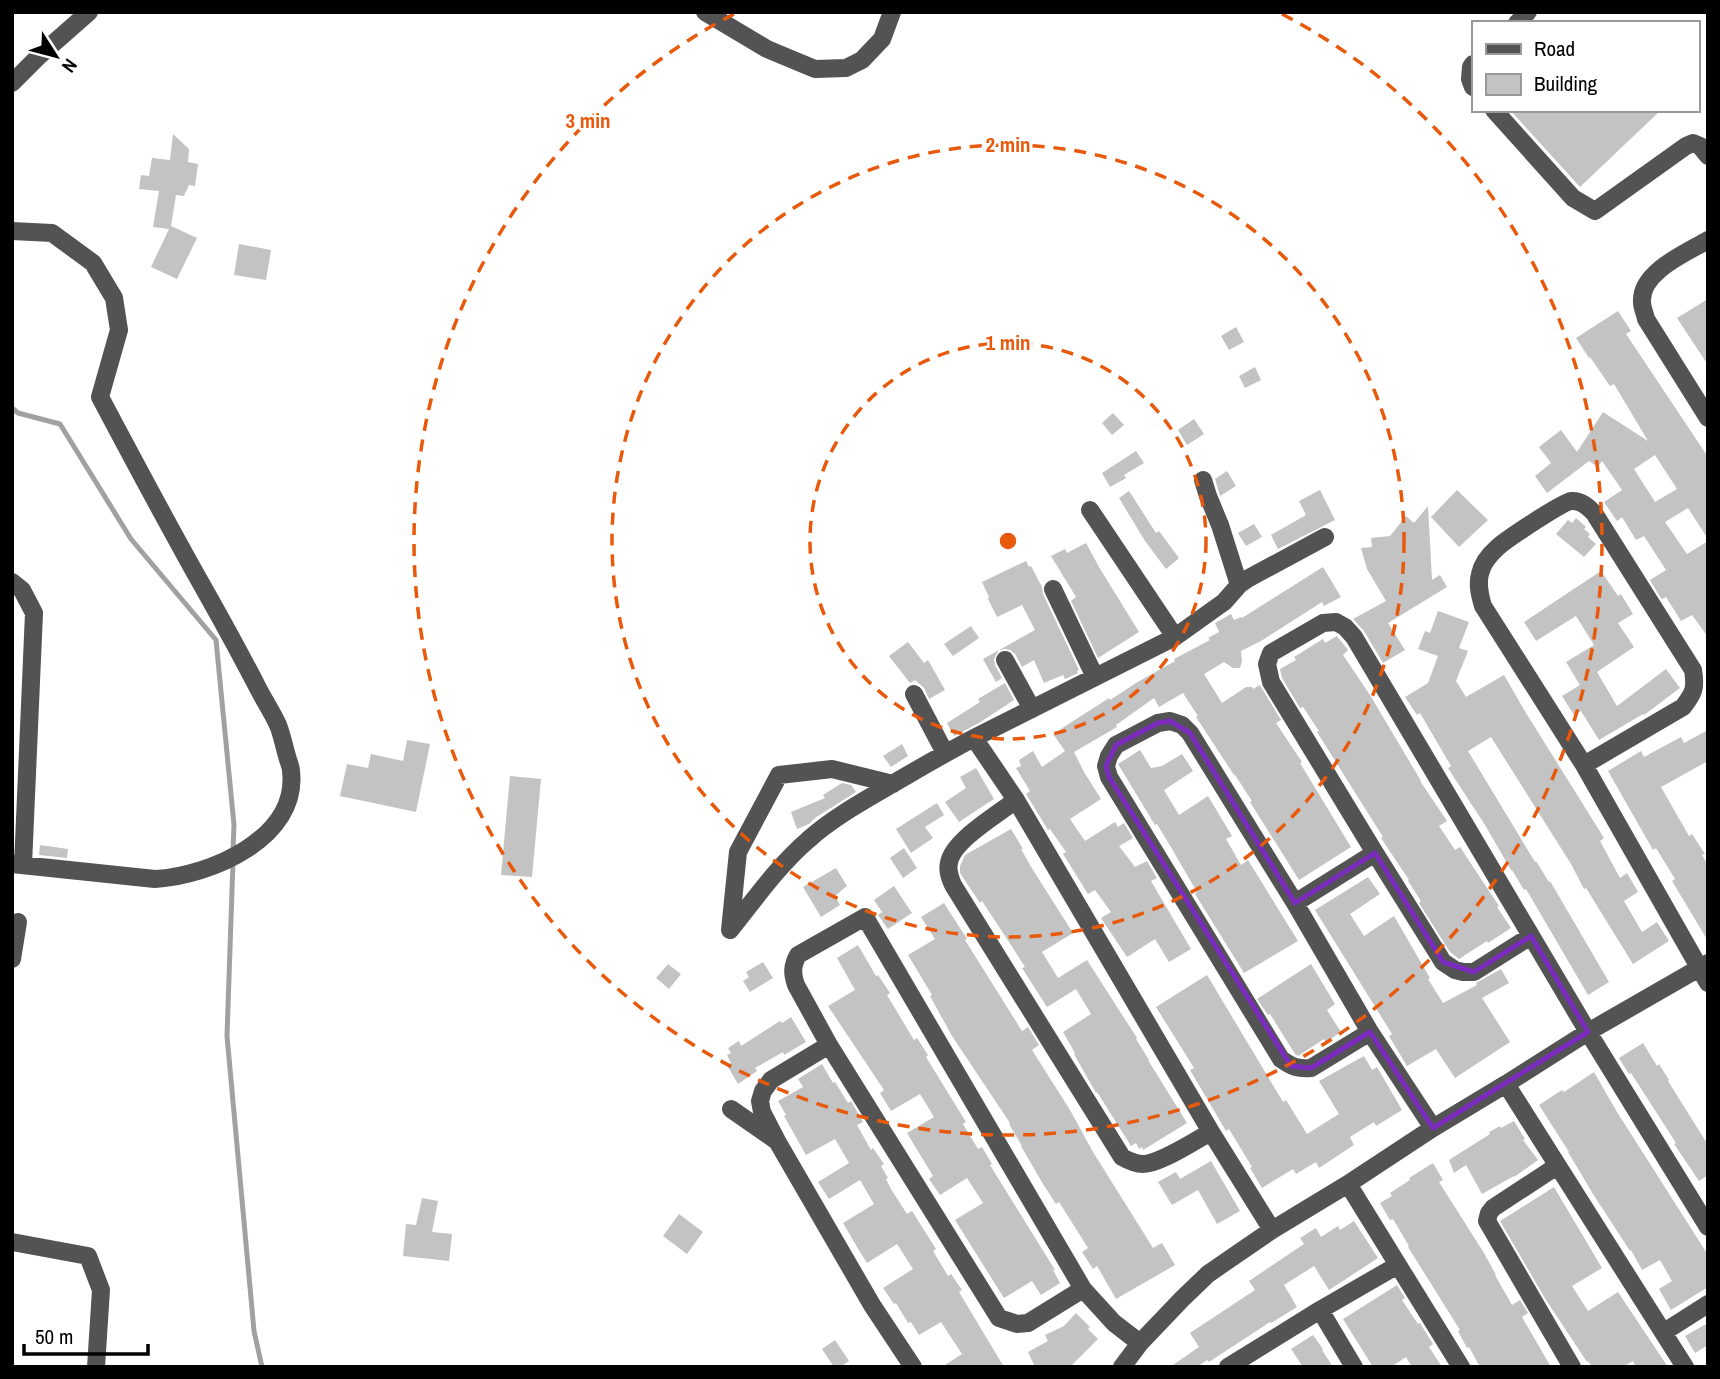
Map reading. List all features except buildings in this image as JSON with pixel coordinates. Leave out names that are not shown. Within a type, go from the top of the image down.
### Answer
[{"type":"street","points":[[12,83],[89,12]]},
{"type":"street","points":[[705,12],[767,49],[815,69],[846,68],[862,60],[882,39],[892,12]]},
{"type":"street","points":[[1472,66],[1472,84]]},
{"type":"street","points":[[1496,112],[1573,198],[1595,211],[1686,146],[1693,143],[1700,146],[1708,156]]},
{"type":"street","points":[[12,231],[52,233],[93,263],[114,298],[119,330],[100,397],[278,726],[291,771],[290,793],[283,812],[261,840],[197,872],[172,878],[155,879],[17,864],[20,756],[34,613],[22,590],[12,582]]},
{"type":"street","points":[[1708,240],[1660,269],[1648,280],[1642,303],[1646,318],[1708,418]]},
{"type":"street","points":[[1203,480],[1239,585]]},
{"type":"street","points":[[1122,1367],[1140,1343],[1208,1274],[1272,1230],[1588,1032],[1705,971],[1584,765],[1483,606],[1479,591],[1480,574],[1488,558],[1500,545],[1570,501],[1588,506],[1594,513],[1693,670],[1695,682],[1693,694],[1684,707],[1584,765]]},
{"type":"street","points":[[1090,510],[1175,637]]},
{"type":"street","points":[[894,784],[832,769],[779,775],[738,852],[730,930],[783,865],[809,838],[860,803],[894,784],[946,753],[974,738],[1175,637],[1224,602],[1249,578],[1325,537]]},
{"type":"street","points":[[1053,589],[1095,677]]},
{"type":"street","points":[[1531,936],[1474,972],[1455,970],[1444,962],[1271,682],[1266,664],[1271,653],[1323,623],[1336,622],[1354,637],[1588,1032],[1708,1227]]},
{"type":"street","points":[[1005,660],[1032,709]]},
{"type":"street","points":[[914,694],[946,753]]},
{"type":"street","points":[[1370,1032],[1311,1068],[1300,1069],[1281,1059],[1109,777],[1106,766],[1116,746],[1158,723],[1170,721],[1182,725],[1190,733],[1295,903],[1370,1032],[1433,1128]]},
{"type":"street","points":[[974,738],[1016,800],[1211,1132],[1272,1230]]},
{"type":"street","points":[[1016,800],[962,841],[953,852],[949,863],[953,885],[1122,1157],[1132,1163],[1154,1163],[1211,1132]]},
{"type":"street","points":[[1295,903],[1375,853]]},
{"type":"street","points":[[1083,1289],[1028,1323],[1008,1323],[999,1318],[829,1045],[796,985],[793,965],[798,955],[864,918],[1083,1289],[1114,1323],[1140,1343]]},
{"type":"street","points":[[12,959],[18,922]]},
{"type":"street","points":[[829,1045],[771,1080],[762,1091],[762,1112],[872,1305],[913,1367]]},
{"type":"street","points":[[1506,1084],[1685,1367]]},
{"type":"street","points":[[731,1110],[777,1141]]},
{"type":"street","points":[[1557,1166],[1493,1208],[1487,1222],[1572,1367]]},
{"type":"street","points":[[1348,1184],[1461,1367]]},
{"type":"street","points":[[12,1242],[88,1256],[101,1290],[96,1367]]},
{"type":"street","points":[[1235,1365],[1320,1310],[1398,1265]]},
{"type":"street","points":[[1664,1332],[1708,1304]]},
{"type":"street","points":[[1320,1310],[1354,1367]]},
{"type":"highlighted area","points":[[1170,721],[1190,733],[1295,903],[1375,853],[1443,962],[1474,972],[1531,936],[1588,1032],[1433,1128],[1370,1032],[1311,1068],[1291,1066],[1109,777],[1106,766],[1116,745],[1158,723]]},
{"type":"waterway","points":[[12,408],[18,413],[60,424],[131,539],[216,640],[234,825],[233,851]]},
{"type":"waterway","points":[[233,861],[227,1036],[254,1331],[262,1367]]}]
